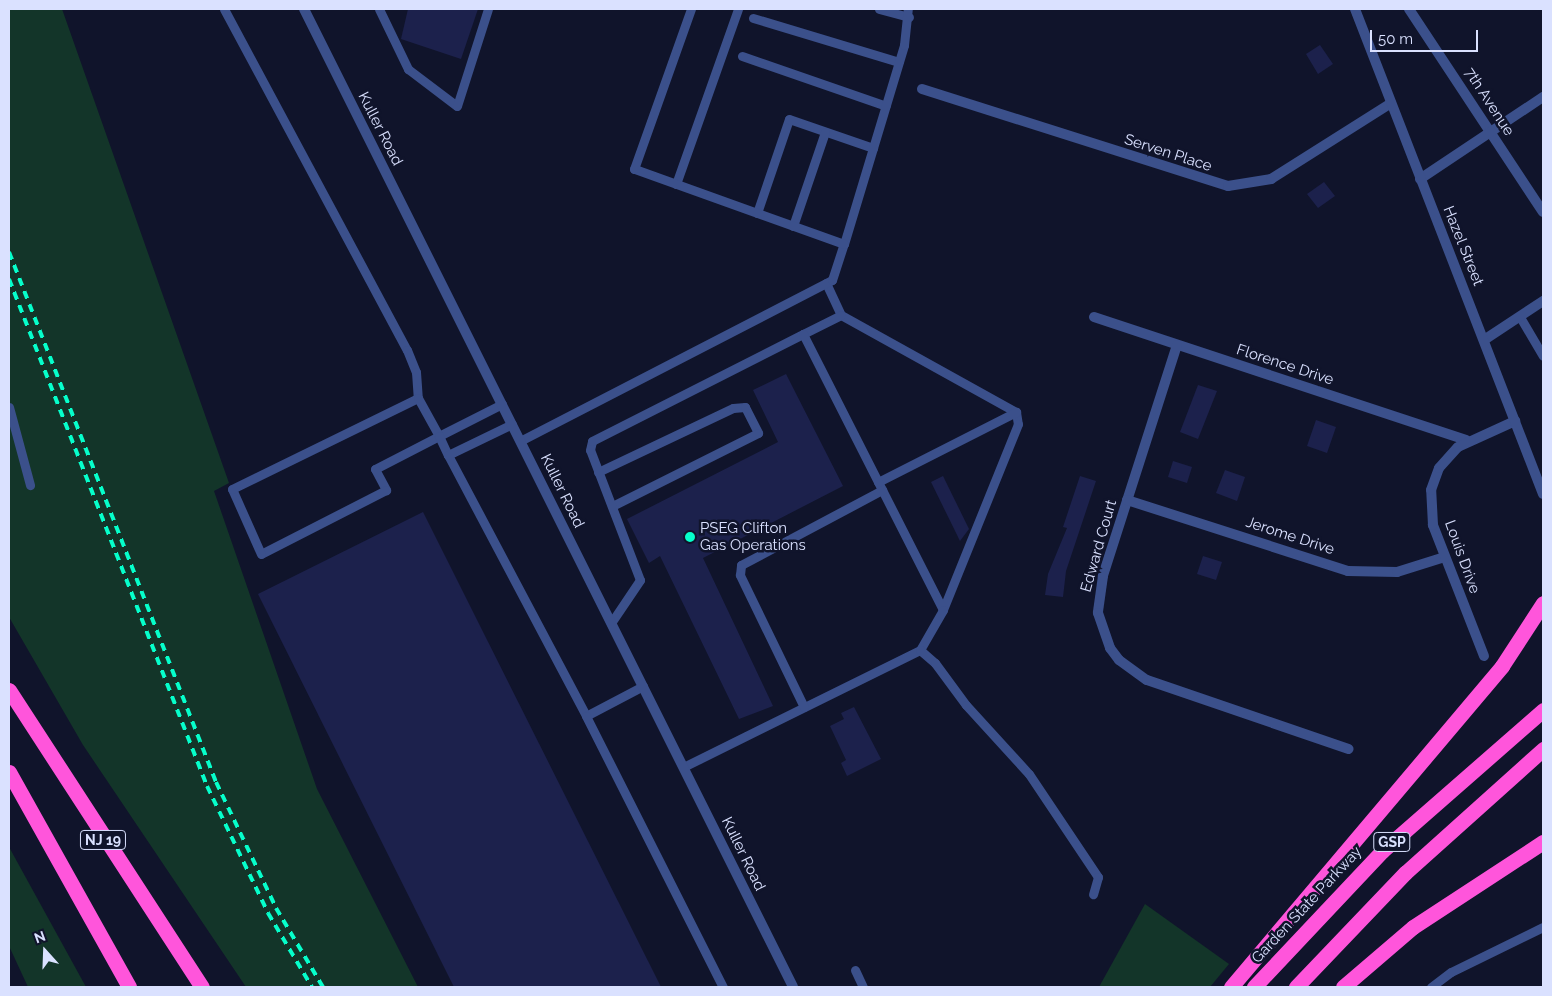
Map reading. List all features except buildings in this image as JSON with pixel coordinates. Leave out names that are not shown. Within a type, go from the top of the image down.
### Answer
[{"type":"highway","points":[[1231,987],[1502,666],[1542,609]]},
{"type":"highway","name":"NJ 19","points":[[9,690],[202,987]]},
{"type":"highway","name":"Garden State Parkway","points":[[1254,987],[1388,845],[1543,710]]},
{"type":"highway","name":"GSP","points":[[1296,987],[1405,873],[1543,750]]},
{"type":"highway","points":[[9,772],[128,987]]},
{"type":"highway","points":[[1343,987],[1413,927],[1543,842]]},
{"type":"street","name":"Kuller Road","points":[[304,9],[793,987]]},
{"type":"street","name":"7th Avenue","points":[[1409,9],[1543,212]]},
{"type":"street","name":"Hazel Street","points":[[1358,10],[1420,179],[1543,494]]},
{"type":"street","name":"Serven Place","points":[[922,89],[1228,186],[1271,179],[1391,103]]},
{"type":"street","points":[[1420,179],[1543,97]]},
{"type":"street","points":[[1484,340],[1543,301]]},
{"type":"street","name":"Florence Drive","points":[[1094,317],[1466,440]]},
{"type":"street","name":"Edward Court","points":[[1177,345],[1098,597],[1100,624],[1119,660],[1147,680],[1348,749]]},
{"type":"street","name":"Louis Drive","points":[[1484,656],[1433,525],[1431,490],[1439,468],[1466,440],[1515,421]]},
{"type":"street","name":"Jerome Drive","points":[[1127,500],[1348,571],[1397,572],[1445,557]]},
{"type":"lane","points":[[224,9],[407,350],[416,372],[418,398],[586,716],[723,987]]},
{"type":"lane","points":[[379,9],[408,69],[458,106],[488,9]]},
{"type":"lane","points":[[691,9],[634,169],[844,244]]},
{"type":"lane","points":[[676,184],[738,9]]},
{"type":"lane","points":[[520,441],[832,280],[899,62],[909,13],[878,9]]},
{"type":"lane","points":[[753,18],[899,62]]},
{"type":"lane","points":[[742,56],[886,106]]},
{"type":"lane","points":[[757,213],[790,119],[873,148]]},
{"type":"lane","points":[[794,226],[825,132]]},
{"type":"lane","points":[[826,283],[841,315],[1016,412]]},
{"type":"lane","points":[[611,623],[640,580],[590,450],[592,441],[604,433],[841,315]]},
{"type":"lane","points":[[1520,316],[1543,356]]},
{"type":"lane","points":[[802,334],[943,610]]},
{"type":"lane","points":[[418,398],[232,489],[260,554],[386,490],[375,469],[502,404]]},
{"type":"lane","points":[[9,407],[30,485]]},
{"type":"lane","points":[[598,472],[733,408],[746,407],[758,433],[612,506]]},
{"type":"lane","points":[[804,707],[740,576],[741,565],[1016,412]]},
{"type":"lane","points":[[683,767],[920,650],[943,610],[1018,424],[1016,412]]},
{"type":"lane","points":[[448,455],[512,424]]},
{"type":"lane","points":[[920,650],[936,663],[966,705],[1029,774],[1098,877],[1094,894]]},
{"type":"lane","points":[[586,716],[643,686]]},
{"type":"lane","points":[[1431,987],[1451,972],[1543,927]]},
{"type":"lane","points":[[855,970],[863,987]]},
{"type":"green space","points":[[9,9],[62,9],[229,483],[214,491],[317,789],[418,987],[246,987],[83,745],[9,617]]},
{"type":"green space","points":[[9,847],[86,987],[28,987],[9,946]]},
{"type":"green space","points":[[1145,904],[1229,964],[1210,987],[1099,987]]},
{"type":"railway","points":[[9,252],[216,782],[276,908],[323,987]]},
{"type":"railway","points":[[9,279],[207,786],[268,913],[312,987]]},
{"type":"place","name":"PSEG Clifton Gas Operations","points":[[690,537]]}]
